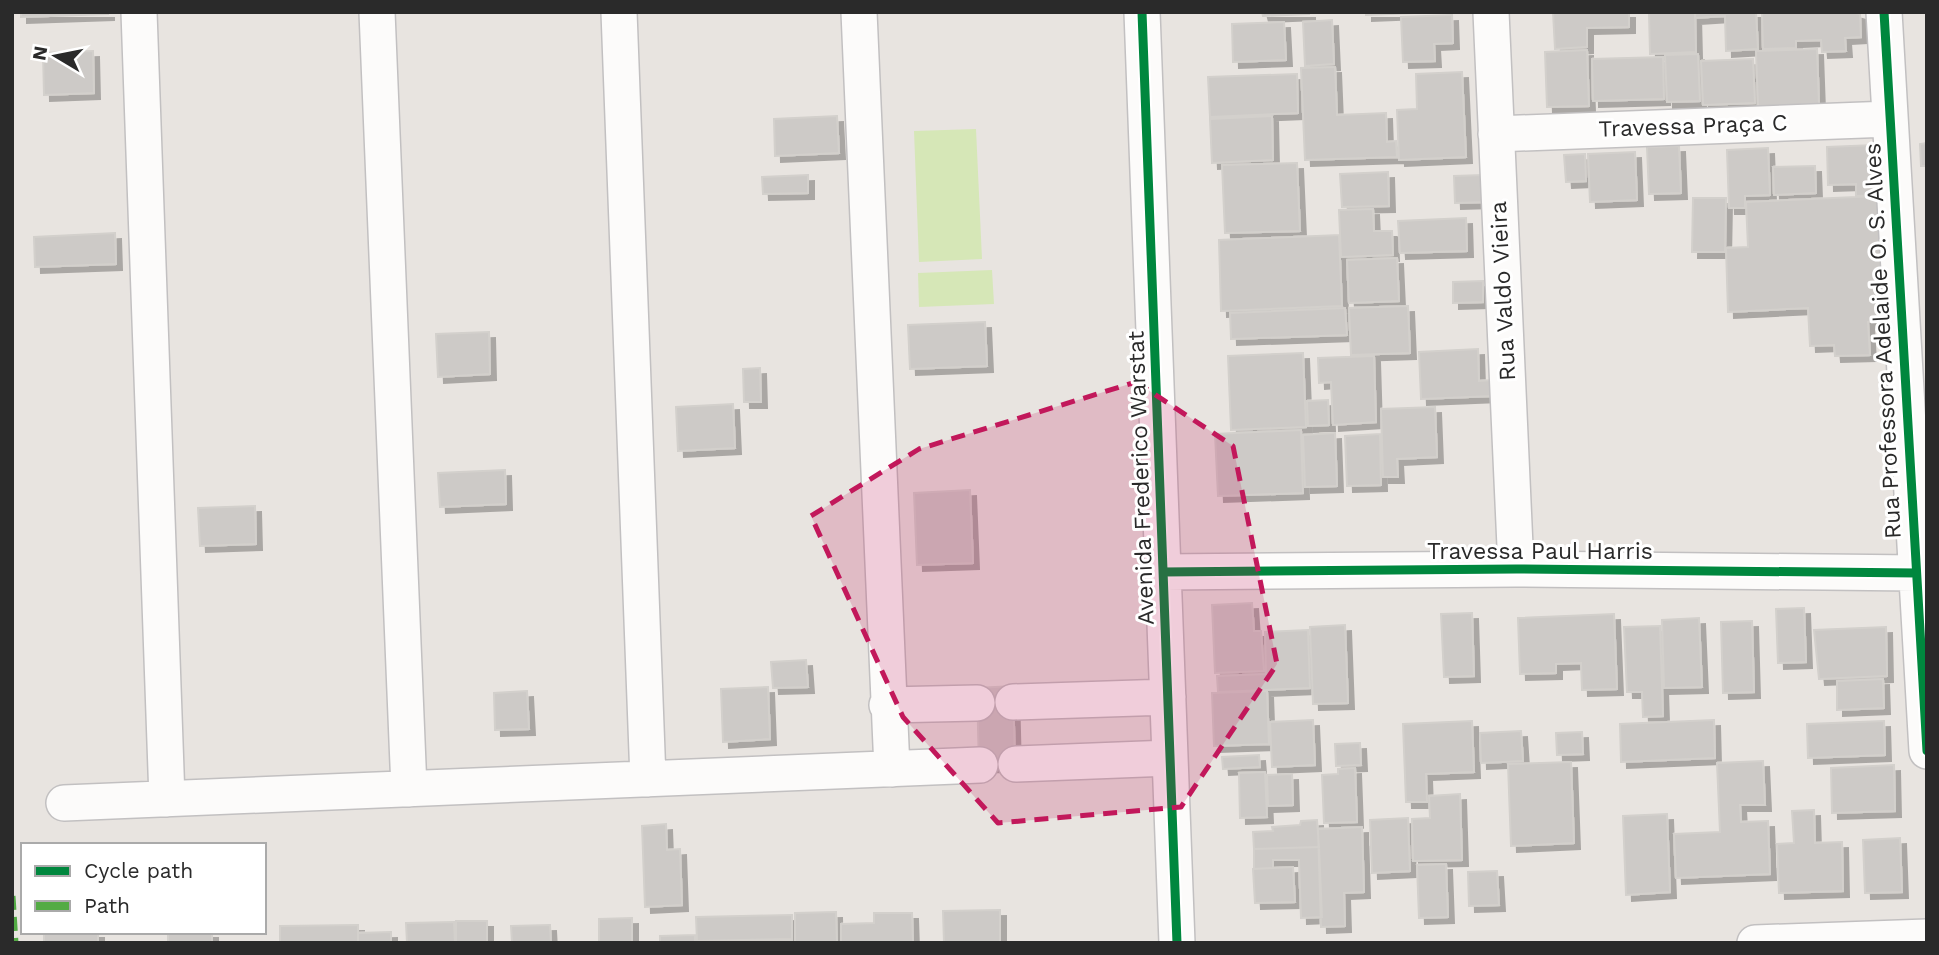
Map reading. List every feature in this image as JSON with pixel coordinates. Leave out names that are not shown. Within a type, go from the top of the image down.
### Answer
[{"type":"street","points":[[139,12],[167,799]]},
{"type":"street","points":[[377,12],[409,789]]},
{"type":"street","points":[[619,12],[648,779]]},
{"type":"street","points":[[859,12],[887,705],[892,769]]},
{"type":"street","name":"Avenida Frederico Warstat","points":[[1142,12],[1177,943]]},
{"type":"street","name":"Rua Valdo Vieira","points":[[1492,12],[1516,569]]},
{"type":"street","name":"Rua Professora Adelaide O. S. Alves","points":[[1884,12],[1890,118],[1918,440],[1916,573],[1927,751]]},
{"type":"street","name":"Travessa Praça C","points":[[1496,134],[1890,118]]},
{"type":"street","name":"Travessa Paul Harris","points":[[1163,572],[1516,569],[1916,573]]},
{"type":"street","points":[[1013,702],[1168,697]]},
{"type":"street","points":[[887,705],[977,703]]},
{"type":"street","points":[[1016,764],[1170,758]]},
{"type":"street","points":[[64,803],[980,765]]},
{"type":"street","points":[[1755,943],[1927,937]]},
{"type":"highlighted area","points":[[1136,382],[1233,446],[1277,664],[1181,807],[998,823],[903,717],[811,516],[919,449]]},
{"type":"green space","points":[[976,129],[982,259],[919,262],[914,131]]},
{"type":"green space","points":[[992,270],[994,304],[919,307],[918,273]]},
{"type":"building","points":[[21,12],[108,12],[108,14],[21,17]]},
{"type":"building","points":[[1262,12],[1309,12],[1309,14],[1263,16]]},
{"type":"building","points":[[1366,12],[1414,12],[1414,13],[1366,15]]},
{"type":"building","points":[[1553,12],[1629,12],[1629,27],[1587,28],[1587,47],[1555,49]]},
{"type":"building","points":[[1649,12],[1695,12],[1696,52],[1650,54]]},
{"type":"building","points":[[1695,12],[1756,12],[1758,49],[1726,51],[1725,16],[1695,18]]},
{"type":"building","points":[[1762,12],[1853,12],[1860,14],[1861,37],[1845,38],[1846,51],[1822,52],[1821,40],[1796,41],[1796,48],[1763,49]]},
{"type":"building","points":[[1452,15],[1453,43],[1434,44],[1435,61],[1403,62],[1401,17]]},
{"type":"building","points":[[1332,20],[1334,64],[1305,66],[1303,22]]},
{"type":"building","points":[[1284,22],[1286,60],[1233,62],[1232,24]]},
{"type":"building","points":[[1817,49],[1819,104],[1758,107],[1756,51]]},
{"type":"building","points":[[1587,50],[1589,106],[1547,107],[1545,52]]},
{"type":"building","points":[[93,51],[94,93],[44,95],[43,53]]},
{"type":"building","points":[[1698,54],[1700,101],[1667,102],[1665,55]]},
{"type":"building","points":[[1663,57],[1664,99],[1593,101],[1592,59]]},
{"type":"building","points":[[1753,59],[1755,103],[1703,105],[1701,61]]},
{"type":"building","points":[[1335,67],[1337,115],[1386,113],[1387,142],[1396,141],[1397,157],[1305,160],[1301,68]]},
{"type":"building","points":[[1462,72],[1466,157],[1399,160],[1397,110],[1417,109],[1416,74]]},
{"type":"building","points":[[1297,74],[1298,113],[1210,117],[1208,77]]},
{"type":"building","points":[[837,116],[839,153],[775,156],[774,119]]},
{"type":"building","points":[[1272,116],[1273,160],[1212,163],[1210,119]]},
{"type":"building","points":[[1927,143],[1927,166],[1921,166],[1920,144]]},
{"type":"building","points":[[1875,145],[1877,195],[1856,196],[1856,184],[1828,185],[1827,147]]},
{"type":"building","points":[[1679,146],[1681,193],[1649,194],[1647,147]]},
{"type":"building","points":[[1768,148],[1770,195],[1745,196],[1745,208],[1729,208],[1727,150]]},
{"type":"building","points":[[1635,152],[1637,200],[1590,202],[1588,154]]},
{"type":"building","points":[[1585,154],[1586,181],[1566,182],[1564,155]]},
{"type":"building","points":[[1297,163],[1300,231],[1225,233],[1222,165]]},
{"type":"building","points":[[1815,166],[1816,193],[1774,195],[1773,167]]},
{"type":"building","points":[[1388,172],[1389,206],[1342,207],[1340,174]]},
{"type":"building","points":[[808,175],[808,193],[763,194],[762,177]]},
{"type":"building","points":[[1484,175],[1486,202],[1455,203],[1454,176]]},
{"type":"building","points":[[1878,196],[1883,322],[1868,322],[1870,355],[1835,356],[1834,345],[1810,346],[1808,308],[1728,312],[1726,248],[1748,247],[1746,202]]},
{"type":"building","points":[[1693,198],[1726,198],[1725,252],[1692,252]]},
{"type":"building","points":[[1373,209],[1374,231],[1392,231],[1393,255],[1341,257],[1339,210]]},
{"type":"building","points":[[1466,218],[1467,251],[1400,253],[1398,221]]},
{"type":"building","points":[[115,233],[116,264],[35,267],[34,237]]},
{"type":"building","points":[[1339,235],[1342,306],[1221,311],[1219,240]]},
{"type":"building","points":[[1397,258],[1399,301],[1349,303],[1347,260]]},
{"type":"building","points":[[1483,281],[1483,302],[1453,303],[1453,282]]},
{"type":"building","points":[[1408,306],[1410,353],[1351,355],[1349,308]]},
{"type":"building","points":[[1345,308],[1347,335],[1231,339],[1230,313]]},
{"type":"building","points":[[985,322],[987,366],[910,369],[908,325]]},
{"type":"building","points":[[489,332],[490,374],[438,377],[436,334]]},
{"type":"building","points":[[1478,349],[1479,381],[1492,380],[1493,396],[1421,399],[1419,352]]},
{"type":"building","points":[[1303,353],[1306,427],[1231,430],[1228,356]]},
{"type":"building","points":[[1374,356],[1376,422],[1333,425],[1331,382],[1319,383],[1318,358]]},
{"type":"building","points":[[760,368],[761,402],[744,402],[743,369]]},
{"type":"building","points":[[1328,400],[1329,425],[1308,426],[1307,401]]},
{"type":"building","points":[[733,404],[735,448],[678,451],[676,407]]},
{"type":"building","points":[[1435,407],[1437,457],[1397,459],[1398,477],[1383,477],[1381,409]]},
{"type":"building","points":[[1301,430],[1303,493],[1218,496],[1215,434]]},
{"type":"building","points":[[1335,433],[1337,486],[1305,487],[1303,435]]},
{"type":"building","points":[[1380,434],[1381,485],[1347,486],[1345,436]]},
{"type":"building","points":[[505,470],[506,504],[440,507],[438,473]]},
{"type":"building","points":[[970,490],[973,563],[917,565],[914,493]]},
{"type":"building","points":[[255,506],[256,544],[200,546],[198,508]]},
{"type":"building","points":[[1252,603],[1254,631],[1261,631],[1264,671],[1215,673],[1212,605]]},
{"type":"building","points":[[1804,608],[1806,662],[1778,663],[1776,609]]},
{"type":"building","points":[[1472,613],[1474,676],[1444,677],[1441,614]]},
{"type":"building","points":[[1614,614],[1617,689],[1582,690],[1581,663],[1556,664],[1556,673],[1520,674],[1518,618]]},
{"type":"building","points":[[1699,618],[1702,687],[1664,688],[1662,620]]},
{"type":"building","points":[[1752,621],[1754,692],[1723,693],[1721,622]]},
{"type":"building","points":[[1345,625],[1348,703],[1313,704],[1310,627]]},
{"type":"building","points":[[1660,626],[1663,716],[1643,717],[1642,692],[1627,692],[1624,627]]},
{"type":"building","points":[[1886,627],[1887,676],[1819,679],[1814,630]]},
{"type":"building","points":[[1308,630],[1310,688],[1218,692],[1217,676],[1266,674],[1265,632]]},
{"type":"building","points":[[806,660],[808,687],[773,688],[771,662]]},
{"type":"building","points":[[1883,679],[1884,708],[1837,710],[1837,681]]},
{"type":"building","points":[[1013,686],[1015,765],[979,767],[977,688]]},
{"type":"building","points":[[768,687],[770,739],[723,742],[721,689]]},
{"type":"building","points":[[527,691],[529,729],[495,730],[494,693]]},
{"type":"building","points":[[1267,691],[1269,744],[1214,746],[1212,693]]},
{"type":"building","points":[[1313,720],[1315,765],[1272,767],[1270,722]]},
{"type":"building","points":[[1714,720],[1715,758],[1621,762],[1620,724]]},
{"type":"building","points":[[1472,721],[1474,772],[1426,774],[1427,802],[1406,802],[1403,724]]},
{"type":"building","points":[[1884,721],[1885,755],[1808,758],[1807,724]]},
{"type":"building","points":[[1521,731],[1523,761],[1481,763],[1480,733]]},
{"type":"building","points":[[1582,732],[1583,754],[1557,755],[1556,733]]},
{"type":"building","points":[[1360,743],[1361,765],[1336,766],[1335,744]]},
{"type":"building","points":[[1259,755],[1260,767],[1223,769],[1222,757]]},
{"type":"building","points":[[1763,761],[1765,805],[1740,805],[1741,822],[1768,821],[1770,874],[1676,878],[1674,834],[1720,832],[1717,763]]},
{"type":"building","points":[[1571,762],[1574,843],[1511,846],[1508,764]]},
{"type":"building","points":[[1894,765],[1895,811],[1832,813],[1831,768]]},
{"type":"building","points":[[1355,768],[1357,822],[1324,823],[1322,775],[1338,774],[1338,769]]},
{"type":"building","points":[[1265,772],[1267,817],[1240,818],[1239,773]]},
{"type":"building","points":[[1292,774],[1293,805],[1268,806],[1267,775]]},
{"type":"building","points":[[1460,794],[1462,860],[1413,861],[1412,819],[1430,818],[1429,796]]},
{"type":"building","points":[[1814,810],[1815,843],[1842,842],[1843,891],[1779,893],[1777,844],[1794,843],[1792,811]]},
{"type":"building","points":[[1667,814],[1670,892],[1626,895],[1623,816]]},
{"type":"building","points":[[1408,818],[1410,871],[1372,873],[1370,820]]},
{"type":"building","points":[[1317,820],[1319,847],[1254,849],[1253,832],[1273,831],[1272,827],[1300,825],[1301,821]]},
{"type":"building","points":[[666,824],[667,850],[680,849],[682,905],[645,907],[642,826]]},
{"type":"building","points":[[1362,827],[1364,892],[1344,893],[1345,926],[1321,927],[1318,829]]},
{"type":"building","points":[[1900,838],[1902,892],[1865,893],[1863,840]]},
{"type":"building","points":[[1319,847],[1322,917],[1301,918],[1299,860],[1273,860],[1273,868],[1254,869],[1254,849]]},
{"type":"building","points":[[1446,864],[1448,917],[1419,918],[1417,865]]},
{"type":"building","points":[[1293,867],[1295,902],[1255,903],[1253,869]]},
{"type":"building","points":[[1497,871],[1499,905],[1469,906],[1468,872]]},
{"type":"building","points":[[1000,910],[1000,943],[944,943],[943,911]]},
{"type":"building","points":[[836,912],[837,943],[795,943],[795,913]]},
{"type":"building","points":[[874,913],[912,913],[913,943],[841,943],[841,924],[874,923]]},
{"type":"building","points":[[792,915],[792,939],[697,941],[696,917]]},
{"type":"building","points":[[632,918],[632,943],[599,943],[599,919]]},
{"type":"building","points":[[456,921],[487,921],[487,943],[456,943]]},
{"type":"building","points":[[454,922],[455,943],[407,943],[406,923]]},
{"type":"building","points":[[358,925],[358,943],[280,943],[280,926]]},
{"type":"building","points":[[550,925],[551,943],[512,943],[511,926]]},
{"type":"building","points":[[391,932],[391,943],[358,943],[358,933]]},
{"type":"building","points":[[44,934],[98,934],[98,943],[44,943]]},
{"type":"building","points":[[168,934],[212,934],[212,943],[168,943]]},
{"type":"building","points":[[695,935],[695,943],[660,943],[660,936]]},
{"type":"building","points":[[792,940],[792,943],[751,943],[751,941]]},
{"type":"marked path","points":[[12,896],[15,943]]},
{"type":"cycle path","points":[[1142,12],[1177,943]]},
{"type":"cycle path","points":[[1884,12],[1927,751]]},
{"type":"cycle path","points":[[1163,572],[1516,569],[1916,573]]}]
